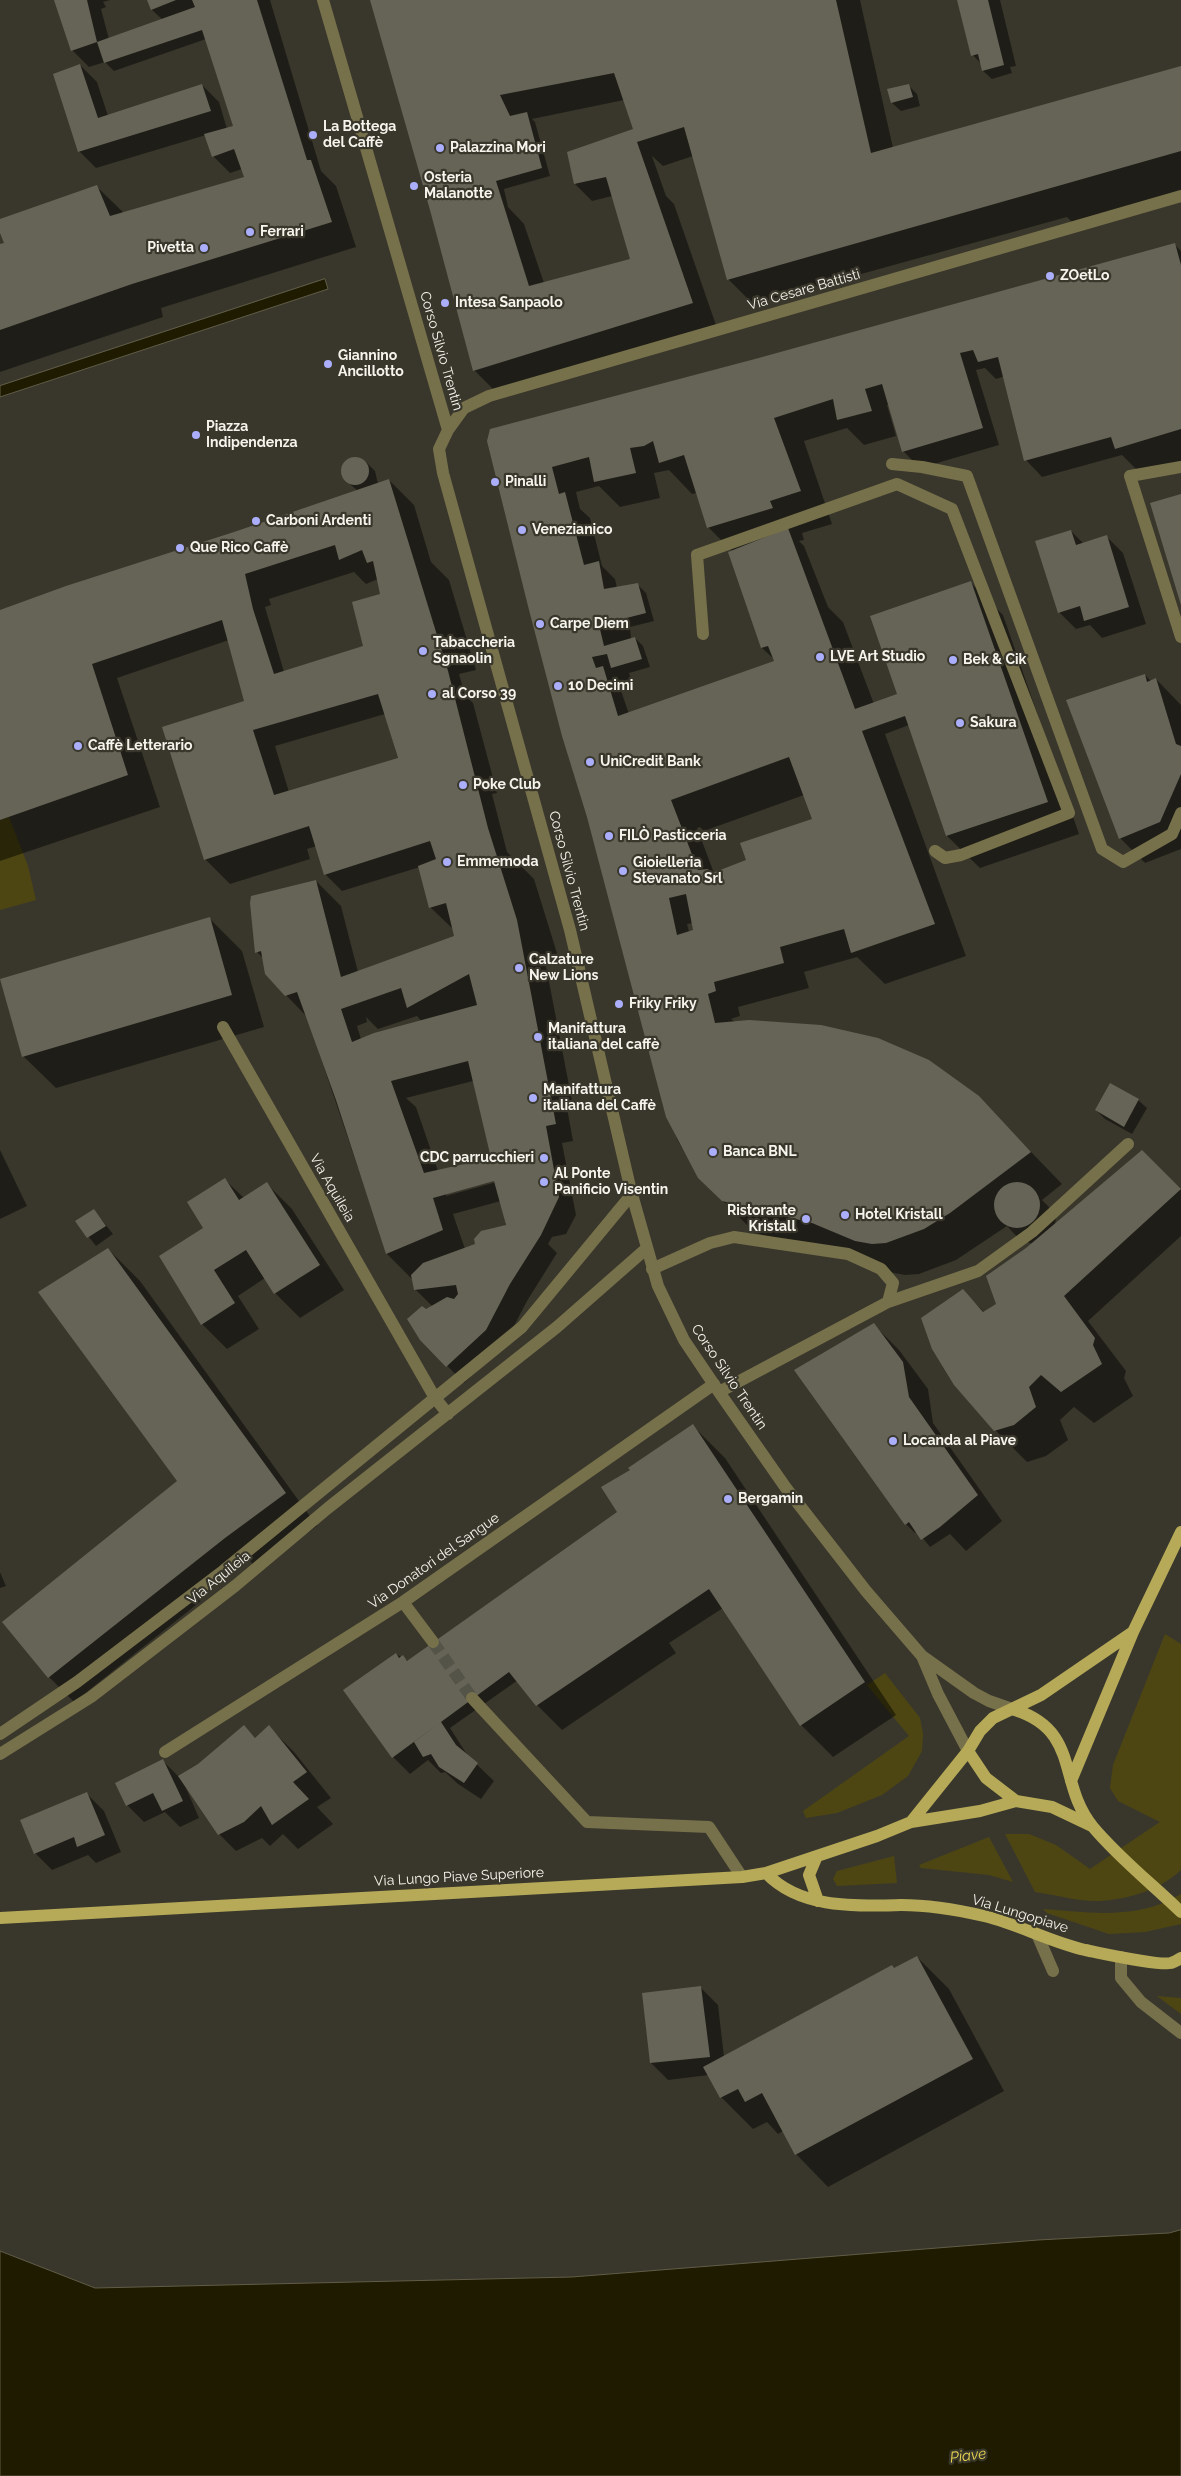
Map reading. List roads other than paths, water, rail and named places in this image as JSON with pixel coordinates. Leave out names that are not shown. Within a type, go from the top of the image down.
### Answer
[{"type":"main road","points":[[1071,1781],[1133,1632],[1181,1532]]},
{"type":"main road","points":[[911,1822],[968,1751],[980,1731],[993,1718],[1015,1710],[1042,1695],[1133,1632]]},
{"type":"main road","name":"Corso Silvio Trentin","points":[[1015,1710],[1042,1721],[1059,1740],[1071,1781],[1092,1826]]},
{"type":"main road","name":"Corso Silvio Trentin","points":[[968,1751],[986,1778],[1016,1801],[1052,1807],[1092,1826],[1181,1912]]},
{"type":"main road","name":"Via Lungo Piave Superiore","points":[[0,1918],[742,1877],[766,1873],[911,1822],[980,1811],[1016,1801]]},
{"type":"main road","points":[[817,1856],[809,1875],[818,1901]]},
{"type":"main road","name":"Via Lungopiave","points":[[766,1873],[784,1888],[818,1901],[874,1907],[902,1905],[948,1909],[985,1916],[1078,1948],[1121,1957],[1177,1962]]},
{"type":"street","name":"Corso Silvio Trentin","points":[[323,0],[448,430],[439,449],[443,473],[570,930],[632,1194],[658,1286],[684,1340],[716,1388],[834,1552],[922,1656],[974,1693],[989,1701],[1015,1710]]},
{"type":"street","name":"Via Cesare Battisti","points":[[448,430],[464,408],[489,396],[1181,196]]},
{"type":"street","points":[[892,464],[922,467],[967,476],[1102,849],[1123,862],[1172,834],[1181,813]]},
{"type":"street","points":[[1181,467],[1130,476],[1181,637]]},
{"type":"street","points":[[703,634],[697,555],[897,484],[952,509],[1069,813],[961,855],[945,858],[936,851]]},
{"type":"street","name":"Via Aquileia","points":[[222,1027],[436,1398],[448,1414]]},
{"type":"street","name":"Via Donatori del Sangue","points":[[165,1752],[403,1602],[716,1388],[888,1302],[978,1271],[1032,1232],[1128,1144]]},
{"type":"street","points":[[0,1734],[77,1682],[223,1571],[522,1327],[632,1194]]},
{"type":"street","points":[[652,1268],[710,1243],[734,1237],[848,1254],[881,1269],[893,1283],[888,1302]]},
{"type":"street","name":"Via Aquileia","points":[[0,1754],[91,1697],[235,1586],[328,1508],[557,1327],[647,1248]]},
{"type":"street","points":[[403,1602],[434,1642]]},
{"type":"street","name":"Corso Silvio Trentin","points":[[922,1656],[938,1694],[968,1751]]},
{"type":"street","points":[[472,1698],[587,1822],[709,1827],[742,1877]]},
{"type":"street","points":[[1037,1934],[1053,1970]]},
{"type":"street","points":[[1121,1957],[1121,1978],[1141,2002],[1181,2033]]},
{"type":"water","points":[[325,279],[328,289],[0,397],[0,386]]},
{"type":"water","name":"Piave","points":[[1181,2230],[1181,2476],[0,2476],[0,2251],[95,2288],[572,2277],[1038,2240],[1169,2233]]},
{"type":"tunnel","points":[[433,1642],[472,1698]]},
{"type":"place","name":"La Bottega del Caffè","points":[[313,135]]},
{"type":"place","name":"Palazzina Mori","points":[[440,148]]},
{"type":"place","name":"Osteria Malanotte","points":[[414,186]]},
{"type":"place","name":"Ferrari","points":[[250,232]]},
{"type":"place","name":"Pivetta","points":[[204,248]]},
{"type":"place","name":"ZOetLo","points":[[1050,276]]},
{"type":"place","name":"Intesa Sanpaolo","points":[[445,303]]},
{"type":"place","name":"Giannino Ancillotto","points":[[328,364]]},
{"type":"place","name":"Piazza Indipendenza","points":[[196,435]]},
{"type":"place","name":"Pinalli","points":[[495,482]]},
{"type":"place","name":"Carboni Ardenti","points":[[256,521]]},
{"type":"place","name":"Venezianico","points":[[522,530]]},
{"type":"place","name":"Que Rico Caffè","points":[[180,548]]},
{"type":"place","name":"Carpe Diem","points":[[540,624]]},
{"type":"place","name":"Tabaccheria Sgnaolin","points":[[423,651]]},
{"type":"place","name":"LVE Art Studio","points":[[820,657]]},
{"type":"place","name":"Bek & Cik","points":[[953,660]]},
{"type":"place","name":"10 Decimi","points":[[558,686]]},
{"type":"place","name":"al Corso 39","points":[[432,694]]},
{"type":"place","name":"Sakura","points":[[960,723]]},
{"type":"place","name":"Caffè Letterario","points":[[78,746]]},
{"type":"place","name":"UniCredit Bank","points":[[590,762]]},
{"type":"place","name":"Poke Club","points":[[463,785]]},
{"type":"place","name":"FILÒ Pasticceria","points":[[609,836]]},
{"type":"place","name":"Emmemoda","points":[[447,862]]},
{"type":"place","name":"Gioielleria Stevanato Srl","points":[[623,871]]},
{"type":"place","name":"Calzature New Lions","points":[[519,968]]},
{"type":"place","name":"Friky Friky","points":[[619,1004]]},
{"type":"place","name":"Manifattura italiana del caffè","points":[[538,1037]]},
{"type":"place","name":"Manifattura italiana del Caffè","points":[[533,1098]]},
{"type":"place","name":"Banca BNL","points":[[713,1152]]},
{"type":"place","name":"CDC parrucchieri","points":[[544,1158]]},
{"type":"place","name":"Al Ponte Panificio Visentin","points":[[544,1182]]},
{"type":"place","name":"Hotel Kristall","points":[[845,1215]]},
{"type":"place","name":"Ristorante Kristall","points":[[806,1219]]},
{"type":"place","name":"Locanda al Piave","points":[[893,1441]]},
{"type":"place","name":"Bergamin","points":[[728,1499]]}]
